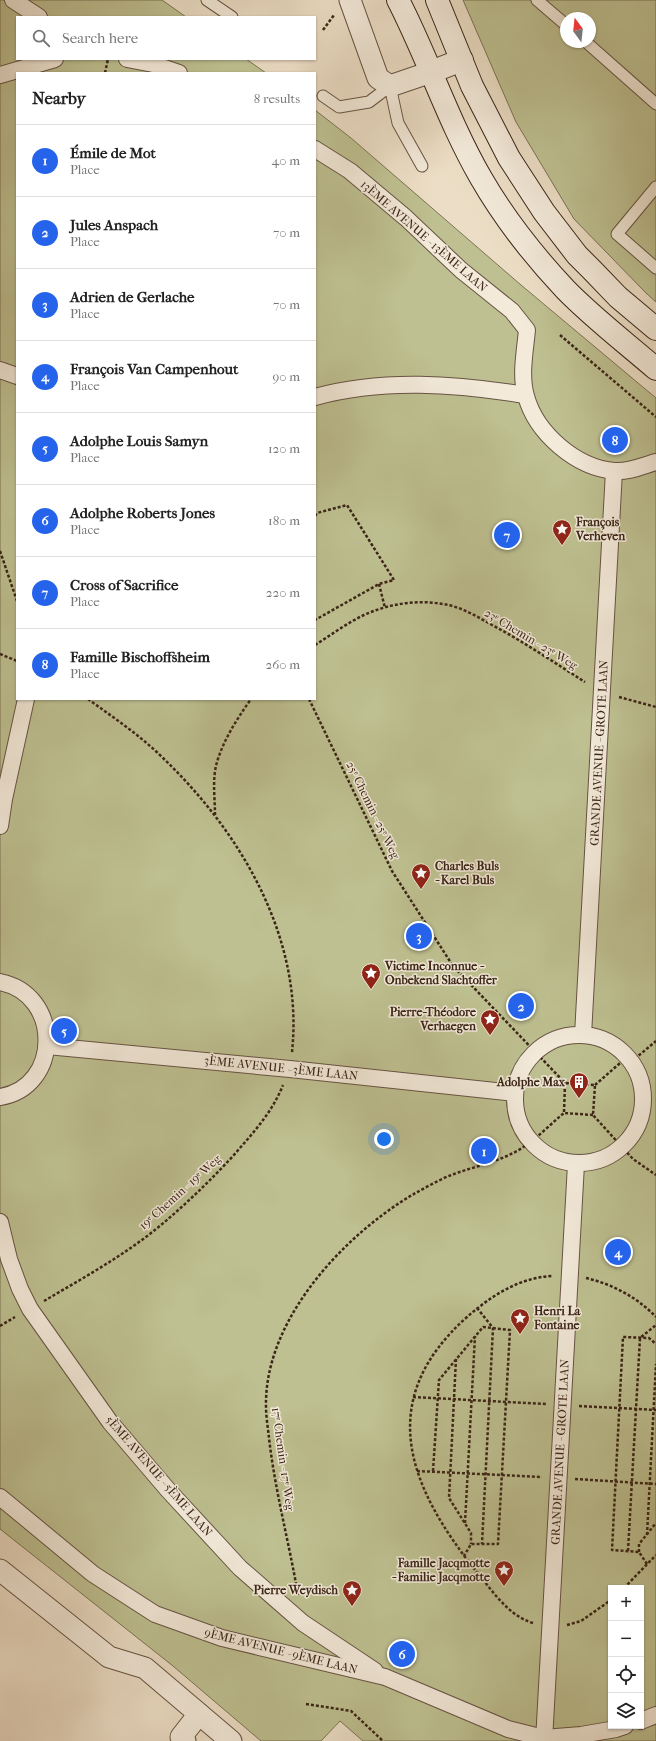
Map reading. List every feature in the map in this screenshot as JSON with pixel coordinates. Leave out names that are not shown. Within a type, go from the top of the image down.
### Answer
[{"type":"main road","points":[[398,0],[414,31],[431,72],[481,178],[517,232],[565,289],[656,369]]},
{"type":"main road","points":[[437,0],[472,86],[509,158],[544,212],[577,255],[618,297],[656,329]]},
{"type":"main road","points":[[431,72],[462,60]]},
{"type":"street","points":[[13,0],[37,16]]},
{"type":"street","points":[[350,0],[378,78],[390,86],[431,72]]},
{"type":"street","points":[[0,75],[52,60]]},
{"type":"street","points":[[132,60],[153,64],[176,72]]},
{"type":"street","name":"13ÈME AVENUE - 13ÈME LAAN","points":[[316,149],[350,171],[461,270],[512,311],[527,330],[524,359],[525,395]]},
{"type":"street","points":[[0,370],[16,376]]},
{"type":"street","points":[[316,397],[369,387],[425,386],[482,388],[525,395],[530,410],[555,442],[582,460],[598,467],[614,471],[632,470],[656,462]]},
{"type":"street","name":"GRANDE AVENUE - GROTE LAAN","points":[[583,1036],[614,471]]},
{"type":"street","points":[[0,826],[4,799],[26,700]]},
{"type":"street","points":[[0,982],[9,984],[26,994],[39,1009],[46,1027],[47,1046],[43,1064],[33,1079],[19,1090],[0,1097]]},
{"type":"street","points":[[570,1036],[583,1036],[599,1039],[614,1046],[629,1059],[641,1083],[650,1107],[622,1147],[608,1156],[592,1162],[576,1164],[559,1160],[544,1153],[531,1142],[521,1127],[516,1111],[515,1093],[518,1078],[525,1065],[545,1045],[557,1039],[570,1036]]},
{"type":"street","name":"3ÈME AVENUE - 3ÈME LAAN","points":[[47,1046],[290,1068],[515,1093]]},
{"type":"street","name":"GRANDE AVENUE - GROTE LAAN","points":[[544,1739],[576,1164]]},
{"type":"street","name":"5ÈME AVENUE - 5ÈME LAAN","points":[[0,1222],[9,1259],[20,1289],[30,1308],[110,1422],[168,1490],[240,1568],[278,1603],[303,1623],[385,1677]]},
{"type":"street","name":"9ÈME AVENUE - 9ÈME LAAN","points":[[0,1497],[93,1574],[155,1614],[222,1638],[385,1677],[508,1729],[544,1739],[616,1729]]},
{"type":"street","points":[[0,1570],[109,1657],[145,1668],[231,1741]]},
{"type":"street","points":[[185,1741],[181,1737],[199,1714]]},
{"type":"street","points":[[644,1720],[656,1715]]},
{"type":"lane","points":[[207,0],[231,16]]},
{"type":"lane","points":[[537,0],[560,20]]},
{"type":"lane","points":[[593,48],[656,104]]},
{"type":"lane","points":[[323,96],[339,107],[369,102],[390,86],[398,123],[422,166]]},
{"type":"lane","points":[[656,187],[617,234],[656,268]]},
{"type":"path","points":[[105,72],[108,60]]},
{"type":"path","points":[[560,334],[656,417]]},
{"type":"path","points":[[316,515],[347,505],[394,580],[379,584],[316,619]]},
{"type":"path","points":[[0,552],[16,598]]},
{"type":"path","points":[[379,584],[385,608]]},
{"type":"path","name":"23ᵉ Chemin - 23ᵉ Weg","points":[[316,644],[365,615],[385,608],[405,603],[424,602],[448,605],[468,612],[516,638],[602,693],[656,706]]},
{"type":"path","points":[[0,654],[16,661]]},
{"type":"path","name":"19ᵉ Chemin - 19ᵉ Weg","points":[[30,1308],[119,1255],[160,1226],[214,1176],[256,1130],[278,1098],[290,1068],[294,1020],[292,988],[279,932],[265,898],[236,845],[195,790],[164,758],[136,734],[89,700]]},
{"type":"path","points":[[215,815],[214,786],[217,763],[235,722],[250,700]]},
{"type":"path","name":"25ᵉ Chemin - 25ᵉ Weg","points":[[309,700],[392,871],[453,966],[565,1083]]},
{"type":"path","points":[[656,1041],[595,1085],[565,1083],[564,1113],[593,1115],[633,1159],[656,1175]]},
{"type":"path","points":[[593,1115],[595,1085]]},
{"type":"path","name":"17ᵉ Chemin - 17ᵉ Weg","points":[[303,1623],[272,1460],[266,1407],[268,1374],[279,1341],[294,1310],[314,1283],[344,1248],[375,1221],[412,1195],[452,1175],[506,1156],[531,1142],[564,1113]]},
{"type":"path","points":[[608,1602],[581,1621],[565,1626],[550,1628],[530,1623],[509,1609],[464,1556],[451,1538],[439,1518],[417,1471],[410,1440],[411,1415],[414,1397],[418,1381],[428,1361],[441,1344],[477,1308],[505,1290],[524,1282],[547,1277],[570,1276],[600,1281],[626,1293],[656,1317]]},
{"type":"path","points":[[477,1308],[493,1328],[482,1544]]},
{"type":"path","points":[[628,1551],[640,1338],[656,1325]]},
{"type":"path","points":[[433,1471],[439,1380],[483,1327],[510,1330],[498,1544],[471,1544]]},
{"type":"path","points":[[465,1524],[475,1336]]},
{"type":"path","points":[[639,1552],[612,1550],[623,1337],[649,1338],[656,1344]]},
{"type":"path","points":[[456,1359],[449,1498],[471,1533],[471,1544],[464,1556]]},
{"type":"path","points":[[647,1535],[649,1483],[655,1410],[656,1364]]},
{"type":"path","points":[[414,1397],[655,1410]]},
{"type":"path","points":[[417,1471],[656,1484]]},
{"type":"path","points":[[647,1564],[639,1552],[639,1544],[656,1523]]},
{"type":"path","points":[[627,1585],[656,1555]]},
{"type":"path","points":[[306,1704],[351,1711],[383,1741]]},
{"type":"green space","points":[[0,0],[162,0],[185,16],[16,16],[16,60],[247,60],[265,72],[16,72],[16,700],[316,700],[316,111],[351,138],[521,285],[656,398],[656,1741],[363,1741],[340,1721],[321,1741],[261,1741],[173,1666],[0,1529]]},
{"type":"green space","points":[[463,0],[656,0],[656,302],[574,219],[516,122]]},
{"type":"place","name":"Famille Bischoffsheim","points":[[615,440]]},
{"type":"place","name":"Cross of Sacrifice","points":[[507,535]]},
{"type":"place","name":"François Verheven","points":[[562,546]]},
{"type":"place","name":"Charles Buls - Karel Buls","points":[[421,890]]},
{"type":"place","name":"Adrien de Gerlache","points":[[419,936]]},
{"type":"place","name":"Victime Inconnue - Onbekend Slachtoffer","points":[[371,990]]},
{"type":"place","name":"Jules Anspach","points":[[521,1006]]},
{"type":"place","name":"Adolphe Louis Samyn","points":[[64,1031]]},
{"type":"place","name":"Pierre-Théodore Verhaegen","points":[[490,1036]]},
{"type":"place","name":"Adolphe Max","points":[[579,1099]]},
{"type":"place","name":"Émile de Mot","points":[[484,1151]]},
{"type":"place","name":"François Van Campenhout","points":[[618,1252]]},
{"type":"place","name":"Henri La Fontaine","points":[[520,1335]]},
{"type":"place","name":"Famille Jacqmotte - Familie Jacqmotte","points":[[504,1587]]},
{"type":"place","name":"Pierre Weydisch","points":[[352,1607]]},
{"type":"place","name":"Adolphe Roberts Jones","points":[[402,1654]]}]
